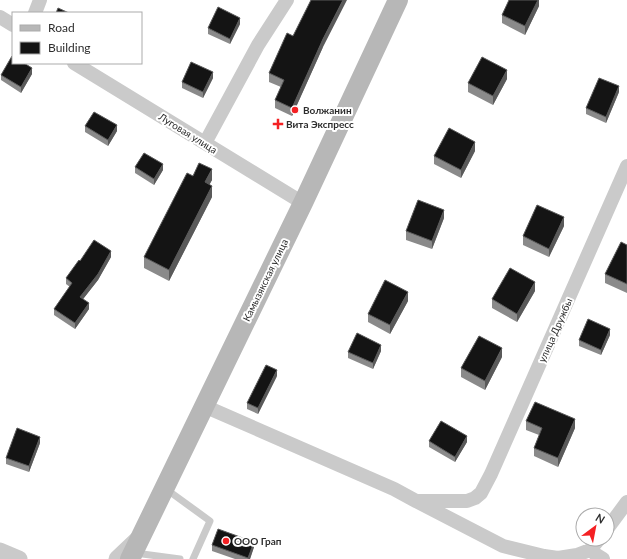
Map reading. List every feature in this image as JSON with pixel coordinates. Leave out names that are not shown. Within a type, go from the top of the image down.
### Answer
[{"type":"main road","name":"Камызякская улица","points":[[130,552],[164,488],[303,203],[398,0]]},
{"type":"street","points":[[35,12],[40,0]]},
{"type":"street","points":[[205,143],[258,45],[287,0]]},
{"type":"street","points":[[0,18],[12,24]]},
{"type":"street","name":"Луговая улица","points":[[76,64],[303,203]]},
{"type":"street","name":"улица Дружбы","points":[[416,500],[467,501],[475,498],[481,492],[627,166]]},
{"type":"street","points":[[204,406],[394,489],[503,546],[522,559]]},
{"type":"street","points":[[615,518],[627,502]]},
{"type":"street","points":[[503,546],[558,558],[577,555],[595,556]]},
{"type":"street","points":[[0,551],[19,559]]},
{"type":"lane","points":[[164,488],[210,521],[193,559]]},
{"type":"lane","points":[[130,552],[180,559]]},
{"type":"building","points":[[311,0],[343,0],[323,39],[292,108],[275,100],[284,80],[269,73],[287,33],[293,36]]},
{"type":"building","points":[[509,0],[538,0],[525,26],[502,15]]},
{"type":"building","points":[[218,7],[240,18],[230,39],[208,28]]},
{"type":"building","points":[[58,8],[67,12],[56,12]]},
{"type":"building","points":[[12,56],[12,64],[26,64],[32,68],[21,87],[1,75]]},
{"type":"building","points":[[482,57],[507,70],[493,96],[468,83]]},
{"type":"building","points":[[191,62],[213,72],[203,92],[182,82]]},
{"type":"building","points":[[599,78],[619,86],[606,117],[586,108]]},
{"type":"building","points":[[94,112],[117,125],[108,140],[85,126]]},
{"type":"building","points":[[449,128],[475,142],[461,170],[434,156]]},
{"type":"building","points":[[144,153],[163,164],[154,179],[135,167]]},
{"type":"building","points":[[199,163],[212,169],[205,182],[212,186],[169,270],[144,257],[187,173],[193,176]]},
{"type":"building","points":[[418,200],[444,210],[432,241],[406,231]]},
{"type":"building","points":[[537,205],[564,217],[549,249],[523,236]]},
{"type":"building","points":[[94,240],[111,251],[98,274],[80,297],[89,303],[75,323],[54,309],[72,283],[66,278]]},
{"type":"building","points":[[621,242],[627,245],[627,284],[605,274]]},
{"type":"building","points":[[510,268],[535,282],[517,314],[492,299]]},
{"type":"building","points":[[385,280],[408,292],[390,325],[368,314]]},
{"type":"building","points":[[588,319],[610,329],[601,350],[579,340]]},
{"type":"building","points":[[357,333],[381,345],[373,363],[348,352]]},
{"type":"building","points":[[479,336],[502,348],[485,381],[461,368]]},
{"type":"building","points":[[266,365],[277,370],[258,408],[247,403]]},
{"type":"building","points":[[535,402],[575,419],[558,458],[534,448],[542,428],[526,421]]},
{"type":"building","points":[[441,421],[467,436],[455,457],[429,441]]},
{"type":"building","points":[[17,428],[40,437],[29,466],[6,458]]},
{"type":"building","name":"ООО Грап","points":[[218,529],[254,542],[248,558],[212,545]]},
{"type":"place","name":"Волжанин","points":[[295,110]]},
{"type":"place","name":"Вита Экспресс","points":[[278,124]]},
{"type":"place","name":"ООО Грап","points":[[226,541]]}]
